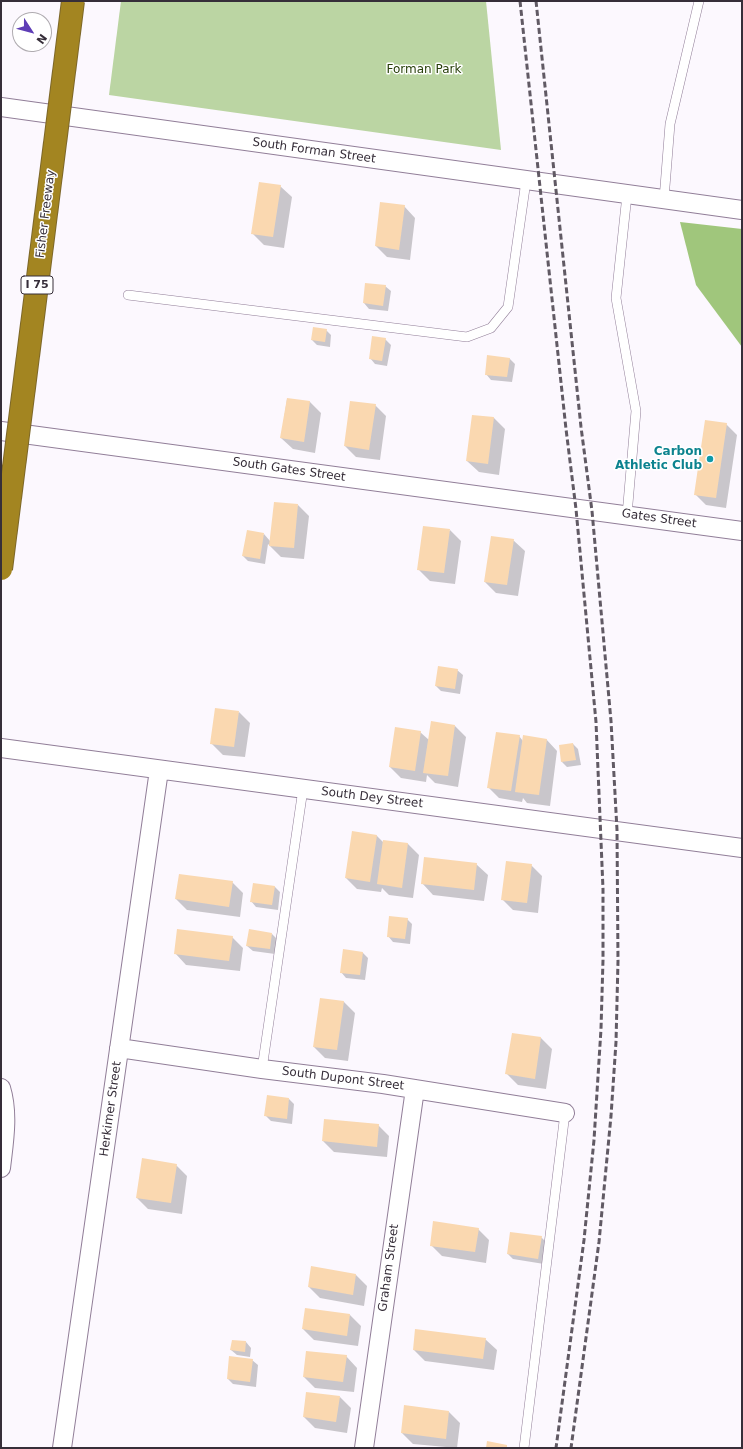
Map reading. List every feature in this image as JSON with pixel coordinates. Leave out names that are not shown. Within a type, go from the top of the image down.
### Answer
[{"type":"highway","name":"Fisher Freeway","points":[[1,569],[73,1]]},
{"type":"street","name":"South Forman Street","points":[[1,108],[742,210]]},
{"type":"street","name":"South Gates Street","points":[[1,430],[576,509]]},
{"type":"street","name":"Gates Street","points":[[576,509],[742,531]]},
{"type":"street","name":"South Dey Street","points":[[1,748],[742,848]]},
{"type":"street","name":"Herkimer Street","points":[[62,1448],[159,770]]},
{"type":"street","name":"South Dupont Street","points":[[119,1048],[262,1069],[383,1084],[566,1113]]},
{"type":"street","points":[[1,1088],[5,1101],[6,1114],[1,1168]]},
{"type":"street","name":"Graham Street","points":[[364,1448],[415,1089]]},
{"type":"lane","points":[[664,199],[670,124],[699,1]]},
{"type":"lane","points":[[128,295],[467,338],[491,328],[508,307],[526,181]]},
{"type":"lane","points":[[627,195],[616,298],[636,411],[627,515]]},
{"type":"lane","points":[[262,1069],[303,789]]},
{"type":"lane","points":[[524,1448],[566,1113]]},
{"type":"green space","name":"Forman Park","points":[[121,1],[486,1],[501,150],[109,95]]},
{"type":"green space","points":[[680,222],[742,229],[742,347],[696,285]]},
{"type":"building","points":[[259,182],[281,185],[273,237],[251,234]]},
{"type":"building","points":[[380,202],[405,205],[399,250],[375,246]]},
{"type":"building","points":[[365,283],[386,285],[383,306],[363,303]]},
{"type":"building","points":[[313,327],[327,329],[325,342],[311,340]]},
{"type":"building","points":[[372,336],[386,338],[382,361],[369,359]]},
{"type":"building","points":[[487,355],[510,358],[507,377],[485,375]]},
{"type":"building","points":[[287,398],[310,401],[304,442],[280,438]]},
{"type":"building","points":[[350,401],[376,404],[369,450],[344,446]]},
{"type":"building","points":[[472,415],[494,417],[488,464],[466,461]]},
{"type":"building","name":"Carbon Athletic Club","points":[[705,420],[727,423],[716,498],[694,495]]},
{"type":"building","points":[[274,502],[298,504],[294,548],[269,546]]},
{"type":"building","points":[[423,526],[450,529],[444,573],[417,570]]},
{"type":"building","points":[[247,530],[264,533],[260,559],[242,556]]},
{"type":"building","points":[[491,536],[514,539],[507,585],[484,582]]},
{"type":"building","points":[[438,666],[458,669],[455,689],[435,686]]},
{"type":"building","points":[[215,708],[239,711],[234,747],[210,744]]},
{"type":"building","points":[[431,721],[455,725],[448,776],[423,773]]},
{"type":"building","points":[[395,727],[421,731],[415,771],[389,767]]},
{"type":"building","points":[[496,732],[520,735],[511,791],[487,788]]},
{"type":"building","points":[[523,735],[547,739],[539,795],[515,792]]},
{"type":"building","points":[[573,743],[576,760],[561,762],[559,745]]},
{"type":"building","points":[[352,831],[377,835],[370,882],[345,878]]},
{"type":"building","points":[[383,840],[408,843],[402,888],[377,884]]},
{"type":"building","points":[[424,857],[477,863],[474,890],[421,884]]},
{"type":"building","points":[[506,861],[532,864],[527,903],[501,900]]},
{"type":"building","points":[[179,874],[233,881],[229,907],[175,899]]},
{"type":"building","points":[[253,883],[275,886],[272,905],[250,902]]},
{"type":"building","points":[[389,916],[408,918],[405,939],[387,937]]},
{"type":"building","points":[[177,929],[233,936],[229,961],[174,954]]},
{"type":"building","points":[[249,929],[272,933],[270,949],[246,946]]},
{"type":"building","points":[[343,949],[363,952],[360,975],[340,973]]},
{"type":"building","points":[[320,998],[344,1001],[337,1050],[313,1047]]},
{"type":"building","points":[[512,1033],[541,1037],[535,1079],[505,1074]]},
{"type":"building","points":[[267,1095],[289,1098],[287,1119],[264,1116]]},
{"type":"building","points":[[324,1119],[379,1124],[377,1147],[322,1141]]},
{"type":"building","points":[[142,1158],[177,1164],[171,1203],[136,1198]]},
{"type":"building","points":[[433,1221],[479,1228],[475,1252],[430,1246]]},
{"type":"building","points":[[510,1232],[542,1236],[538,1259],[507,1254]]},
{"type":"building","points":[[311,1266],[356,1274],[353,1295],[308,1287]]},
{"type":"building","points":[[305,1308],[350,1314],[347,1336],[302,1329]]},
{"type":"building","points":[[415,1329],[486,1338],[483,1359],[413,1350]]},
{"type":"building","points":[[232,1340],[246,1341],[245,1352],[230,1350]]},
{"type":"building","points":[[306,1351],[347,1355],[343,1382],[303,1377]]},
{"type":"building","points":[[229,1356],[253,1359],[250,1382],[227,1379]]},
{"type":"building","points":[[306,1392],[340,1396],[336,1422],[303,1417]]},
{"type":"building","points":[[404,1405],[449,1411],[446,1439],[401,1433]]},
{"type":"building","points":[[487,1441],[507,1445],[507,1448],[486,1448]]},
{"type":"railway","points":[[520,1],[576,509],[596,722],[603,889],[601,1029],[594,1140],[584,1240],[556,1448]]},
{"type":"railway","points":[[536,1],[581,427],[592,511],[611,721],[617,830],[618,961],[616,1042],[611,1116],[599,1242],[571,1448]]},
{"type":"place","name":"Carbon Athletic Club","points":[[710,459]]}]
